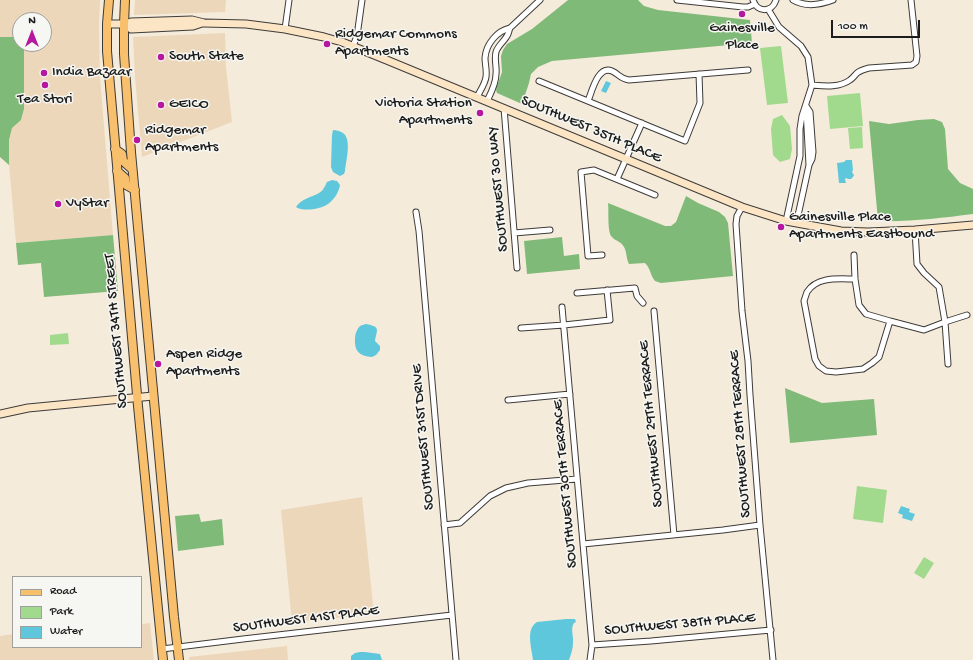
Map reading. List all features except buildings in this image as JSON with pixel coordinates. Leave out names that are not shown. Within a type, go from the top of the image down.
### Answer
[{"type":"main road","name":"SOUTHWEST 34TH STREET","points":[[108,0],[106,24],[107,51],[115,149],[137,397],[163,660]]},
{"type":"main road","name":"SOUTHWEST 34TH STREET","points":[[125,0],[124,54],[132,169],[179,660]]},
{"type":"main road","points":[[115,149],[122,154],[124,161],[132,169]]},
{"type":"main road","points":[[117,171],[125,178],[126,185],[135,190]]},
{"type":"street","points":[[285,28],[289,0]]},
{"type":"street","points":[[353,46],[357,36],[362,0]]},
{"type":"street","points":[[487,101],[492,92],[496,79],[495,55],[499,46],[508,34],[510,28],[540,0]]},
{"type":"street","points":[[677,0],[743,7],[748,7],[754,2],[761,10],[768,9],[776,0]]},
{"type":"street","points":[[793,0],[799,3],[818,4],[833,0]]},
{"type":"street","points":[[812,85],[841,85],[850,80],[857,73],[869,68],[912,65],[916,62],[917,56],[911,0]]},
{"type":"street","points":[[768,9],[779,27],[801,46],[808,56],[812,85],[802,116],[800,129],[800,156],[786,221]]},
{"type":"street","name":"SOUTHWEST 35TH PLACE","points":[[106,24],[124,24],[131,29],[193,26],[204,23],[251,24],[285,28],[324,37],[353,46],[742,207],[786,221],[841,231],[868,232],[973,225]]},
{"type":"street","points":[[477,97],[486,75],[485,58],[488,47],[496,35],[504,29],[510,28]]},
{"type":"street","points":[[588,101],[598,75],[609,70],[621,78],[629,80],[748,70]]},
{"type":"street","points":[[539,81],[685,141],[700,103],[699,74]]},
{"type":"street","points":[[486,75],[496,79]]},
{"type":"street","points":[[796,222],[808,165],[806,106]]},
{"type":"street","points":[[806,106],[810,112],[813,152],[812,159],[808,165]]},
{"type":"street","name":"SOUTHWEST 30 WAY","points":[[504,108],[517,268]]},
{"type":"street","points":[[617,179],[642,123]]},
{"type":"street","points":[[800,142],[808,142]]},
{"type":"street","points":[[602,255],[588,256],[582,172],[594,170],[655,195]]},
{"type":"street","name":"SOUTHWEST 28TH TERRACE","points":[[742,207],[737,216],[736,224],[742,312],[748,361],[760,526],[773,660]]},
{"type":"street","name":"SOUTHWEST 31ST DRIVE","points":[[416,212],[456,660]]},
{"type":"street","points":[[514,233],[550,230]]},
{"type":"street","points":[[915,230],[917,264],[939,287],[945,322],[948,364]]},
{"type":"street","points":[[854,256],[855,279],[859,305],[866,314],[924,330],[967,315]]},
{"type":"street","points":[[855,279],[827,280],[812,286],[807,293],[804,301],[815,359],[819,366],[826,371],[836,372],[863,369],[879,356],[890,321]]},
{"type":"street","points":[[577,293],[635,288],[637,296],[643,303]]},
{"type":"street","points":[[521,328],[610,320],[607,290]]},
{"type":"street","name":"SOUTHWEST 30TH TERRACE","points":[[562,307],[592,645],[590,660]]},
{"type":"street","name":"SOUTHWEST 29TH TERRACE","points":[[654,311],[674,535]]},
{"type":"street","points":[[508,400],[570,394]]},
{"type":"street","points":[[0,414],[28,408],[153,396]]},
{"type":"street","points":[[444,525],[460,523],[490,496],[506,488],[528,483],[577,479]]},
{"type":"street","points":[[583,544],[760,526]]},
{"type":"street","name":"SOUTHWEST 41ST PLACE","points":[[162,649],[452,615]]},
{"type":"street","name":"SOUTHWEST 38TH PLACE","points":[[592,645],[771,630]]},
{"type":"shaded area","points":[[0,0],[100,0],[100,77],[113,235],[16,243],[9,165],[9,140],[12,128],[21,120],[24,109],[24,52],[52,52],[52,12],[12,12],[12,37],[0,37]]},
{"type":"shaded area","points":[[135,0],[226,0],[225,12],[134,15]]},
{"type":"shaded area","points":[[225,33],[226,67],[232,122],[142,157],[133,37]]},
{"type":"shaded area","points":[[362,497],[374,614],[292,623],[281,510]]},
{"type":"shaded area","points":[[150,623],[154,660],[0,660],[0,636],[12,634],[12,648],[142,648],[142,624]]},
{"type":"shaded area","points":[[287,646],[288,660],[189,660],[189,657]]},
{"type":"green space","points":[[568,0],[638,0],[644,6],[658,10],[750,20],[752,43],[552,61],[538,67],[531,74],[522,104],[497,93],[496,90],[502,72],[501,56],[507,44],[532,29]]},
{"type":"green space","points":[[0,37],[12,37],[12,52],[24,52],[24,109],[21,120],[12,128],[9,140],[9,165],[0,157]]},
{"type":"green space","points":[[781,46],[788,103],[767,105],[760,48]]},
{"type":"green space","points":[[860,93],[863,126],[830,129],[827,96]]},
{"type":"green space","points":[[782,115],[790,126],[792,149],[790,159],[780,162],[773,155],[771,129],[773,119]]},
{"type":"green space","points":[[934,119],[942,122],[945,129],[948,169],[960,183],[973,189],[973,214],[914,220],[878,221],[869,121],[889,124]]},
{"type":"green space","points":[[862,127],[863,148],[850,149],[848,128]]},
{"type":"green space","points":[[686,196],[719,212],[725,217],[728,223],[733,276],[661,283],[655,281],[645,263],[629,264],[623,245],[610,235],[608,203],[665,226],[671,226],[676,222]]},
{"type":"green space","points":[[113,235],[118,291],[44,297],[41,263],[18,265],[16,243]]},
{"type":"green space","points":[[562,237],[564,256],[579,254],[580,269],[527,274],[524,241]]},
{"type":"green space","points":[[68,333],[69,344],[50,345],[50,335]]},
{"type":"green space","points":[[785,388],[822,403],[874,399],[877,435],[790,443]]},
{"type":"green space","points":[[857,486],[887,490],[883,523],[853,519]]},
{"type":"green space","points":[[199,514],[201,522],[222,519],[224,545],[178,551],[175,516]]},
{"type":"green space","points":[[924,557],[934,563],[924,579],[914,573]]},
{"type":"water","points":[[606,81],[611,83],[606,93],[601,91]]},
{"type":"water","points":[[333,130],[343,133],[346,136],[348,145],[345,171],[344,174],[340,176],[333,172],[331,167]]},
{"type":"water","points":[[846,160],[852,160],[852,172],[854,175],[851,179],[845,179],[846,183],[839,183],[837,163],[844,162]]},
{"type":"water","points":[[332,180],[337,181],[340,185],[336,196],[328,204],[312,209],[299,209],[296,207],[304,200],[320,192],[327,182]]},
{"type":"water","points":[[366,324],[374,326],[377,329],[375,341],[380,346],[380,350],[372,357],[361,354],[355,346],[355,336],[357,330],[360,326]]},
{"type":"water","points":[[901,506],[910,509],[909,512],[915,514],[912,521],[902,518],[903,515],[898,513]]},
{"type":"water","points":[[575,619],[576,622],[572,628],[573,645],[569,660],[533,660],[530,634],[533,625],[537,622]]},
{"type":"water","points":[[360,652],[380,654],[382,660],[351,660],[351,656]]},
{"type":"place","name":"Gainesville Place","points":[[742,14]]},
{"type":"place","name":"Ridgemar Commons Apartments","points":[[327,44]]},
{"type":"place","name":"South State","points":[[161,57]]},
{"type":"place","name":"India Bazaar","points":[[44,73]]},
{"type":"place","name":"Tea Stori","points":[[45,85]]},
{"type":"place","name":"GEICO","points":[[161,105]]},
{"type":"place","name":"Victoria Station Apartments","points":[[480,113]]},
{"type":"place","name":"Ridgemar Apartments","points":[[137,140]]},
{"type":"place","name":"VyStar","points":[[58,204]]},
{"type":"place","name":"Gainesville Place Apartments Eastbound","points":[[781,227]]},
{"type":"place","name":"Aspen Ridge Apartments","points":[[158,364]]}]
